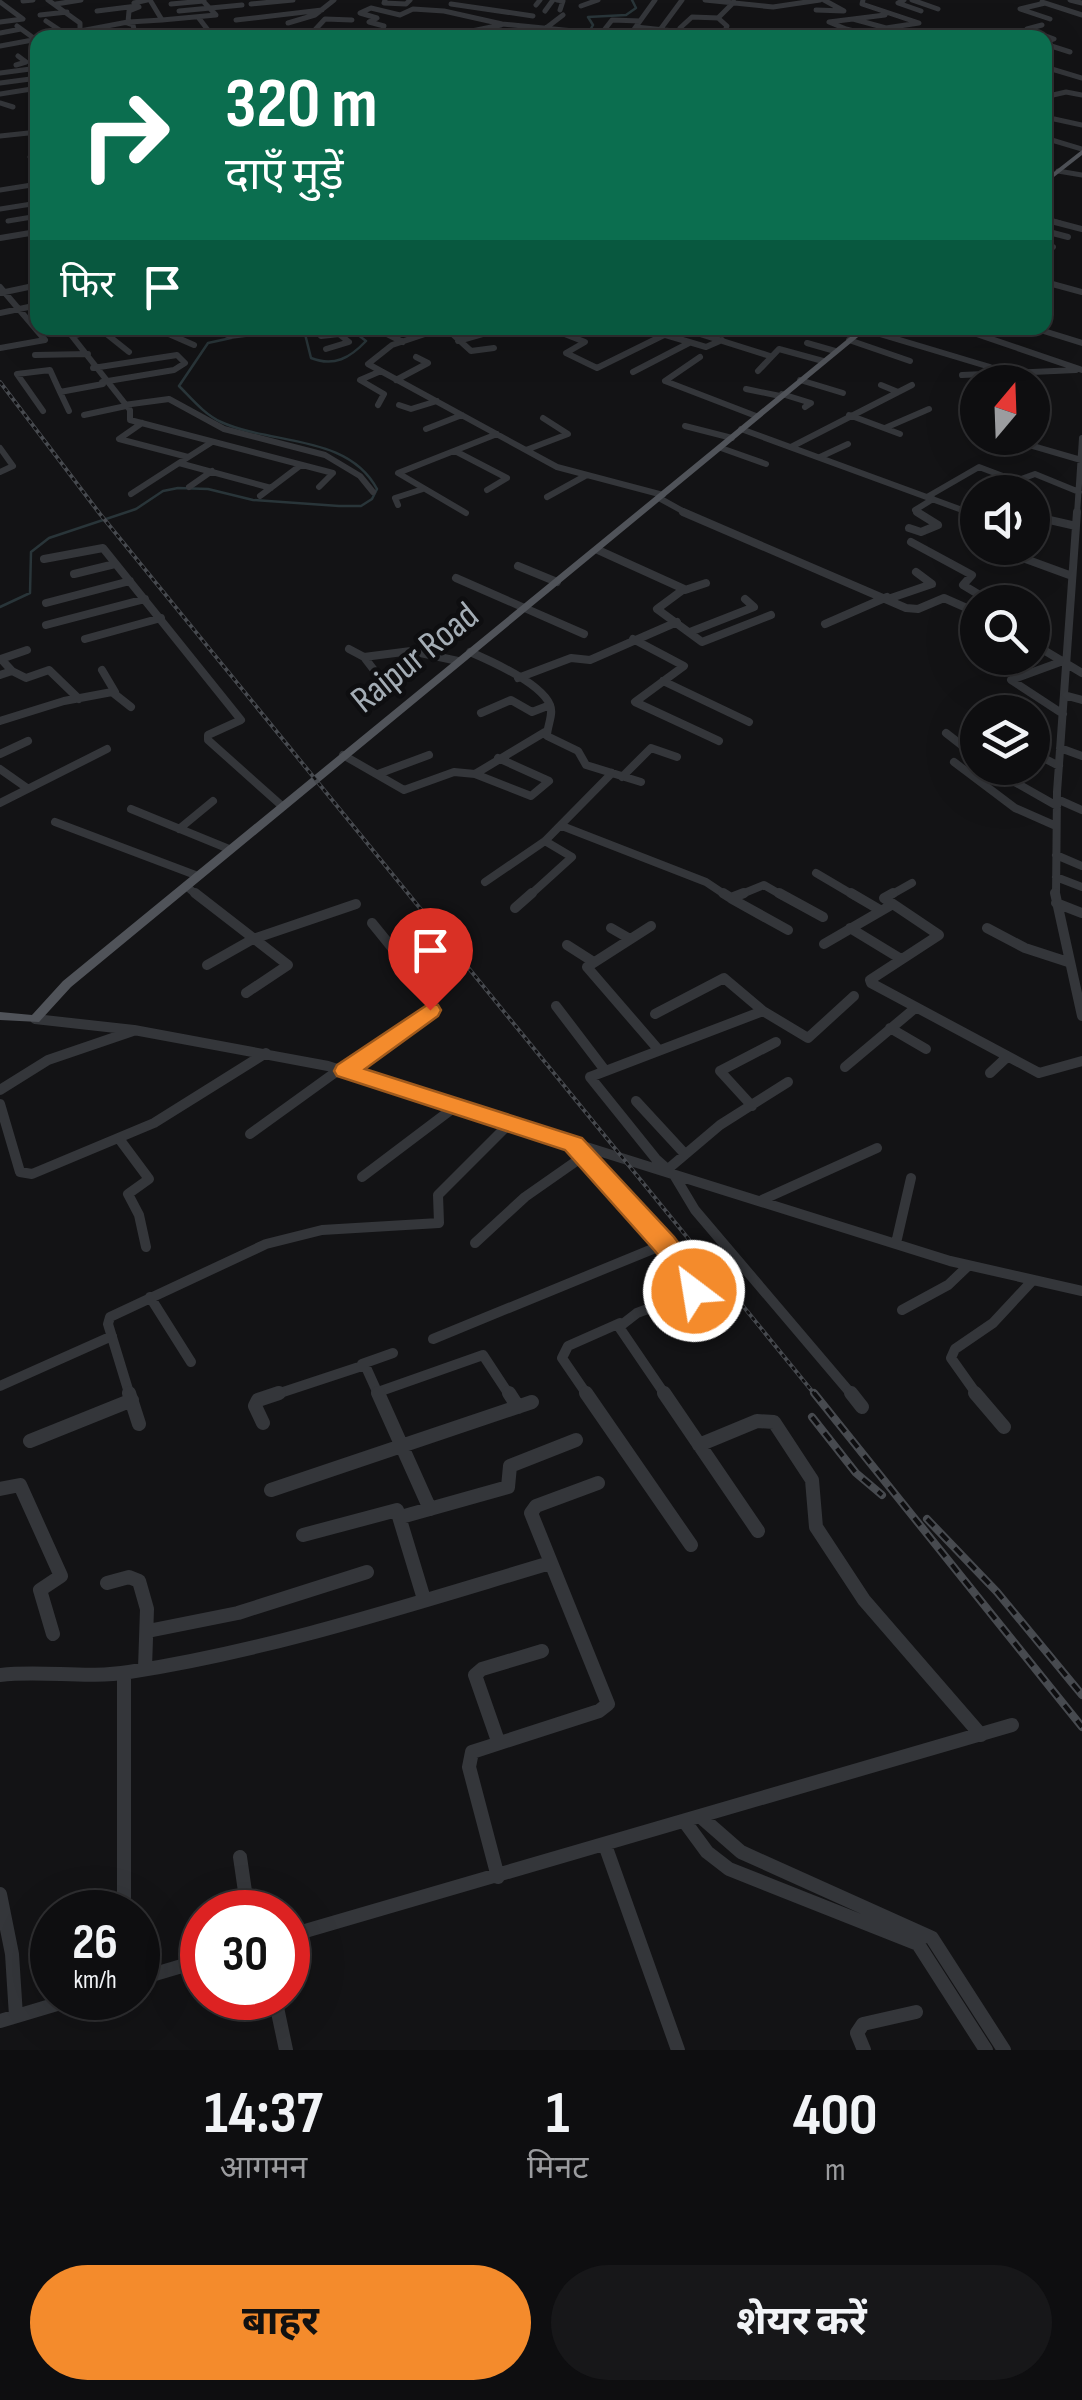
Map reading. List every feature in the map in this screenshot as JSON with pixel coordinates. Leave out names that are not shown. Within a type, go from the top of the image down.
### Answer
[{"type":"main road","points":[[1052,176],[1081,152]]},
{"type":"main road","name":"Raipur Road","points":[[35,1019],[67,984],[855,335]]},
{"type":"main road","points":[[0,1016],[35,1019]]},
{"type":"street","points":[[22,1],[33,0]]},
{"type":"street","points":[[48,0],[80,26],[216,15],[202,0]]},
{"type":"street","points":[[55,4],[76,0]]},
{"type":"street","points":[[97,8],[148,0],[162,20]]},
{"type":"street","points":[[171,4],[210,0]]},
{"type":"street","points":[[252,4],[293,0]]},
{"type":"street","points":[[288,23],[312,16],[334,0]]},
{"type":"street","points":[[385,0],[384,3],[403,4],[410,0]]},
{"type":"street","points":[[545,11],[555,0],[563,1],[562,13],[545,28]]},
{"type":"street","points":[[581,6],[598,0]]},
{"type":"street","points":[[660,29],[682,0]]},
{"type":"street","points":[[705,0],[750,1],[776,7],[822,0],[844,11],[816,13],[853,30]]},
{"type":"street","points":[[854,19],[886,28],[920,23],[886,14],[864,5],[863,0]]},
{"type":"street","points":[[904,0],[898,3],[922,11]]},
{"type":"street","points":[[912,0],[938,9]]},
{"type":"street","points":[[1036,0],[1081,9]]},
{"type":"street","points":[[1070,0],[1081,9]]},
{"type":"street","points":[[0,2],[30,24]]},
{"type":"street","points":[[128,22],[133,2]]},
{"type":"street","points":[[431,30],[450,2],[533,16]]},
{"type":"street","points":[[633,30],[649,2]]},
{"type":"street","points":[[719,18],[734,2]]},
{"type":"street","points":[[834,5],[846,4]]},
{"type":"street","points":[[1045,4],[1020,9],[1050,19]]},
{"type":"street","points":[[179,11],[242,6]]},
{"type":"street","points":[[384,26],[369,22],[377,18],[360,12],[371,8],[398,14],[413,9],[444,11],[505,24],[564,30]]},
{"type":"street","points":[[0,12],[10,10]]},
{"type":"street","points":[[236,20],[322,10]]},
{"type":"street","points":[[40,16],[67,12]]},
{"type":"street","points":[[298,13],[312,16]]},
{"type":"street","points":[[343,20],[346,13]]},
{"type":"street","points":[[102,16],[129,14]]},
{"type":"street","points":[[831,21],[886,14]]},
{"type":"street","points":[[670,16],[719,18],[727,26],[725,30]]},
{"type":"street","points":[[198,17],[209,30]]},
{"type":"street","points":[[72,30],[111,18]]},
{"type":"street","points":[[680,28],[690,18]]},
{"type":"street","points":[[1,27],[23,19]]},
{"type":"street","points":[[177,19],[182,30]]},
{"type":"street","points":[[315,30],[320,25],[326,19],[352,23],[320,25]]},
{"type":"street","points":[[153,20],[159,30]]},
{"type":"street","points":[[604,30],[612,20],[641,20]]},
{"type":"street","points":[[46,21],[61,30]]},
{"type":"street","points":[[128,22],[134,30]]},
{"type":"street","points":[[575,30],[582,23]]},
{"type":"street","points":[[476,30],[505,24]]},
{"type":"street","points":[[1030,30],[1042,25]]},
{"type":"street","points":[[107,26],[111,30]]},
{"type":"street","points":[[1,27],[30,34]]},
{"type":"street","points":[[636,27],[668,30]]},
{"type":"street","points":[[839,30],[846,28]]},
{"type":"street","points":[[16,36],[21,29]]},
{"type":"street","points":[[0,46],[30,40]]},
{"type":"street","points":[[1052,46],[1070,52]]},
{"type":"street","points":[[1058,54],[1082,49]]},
{"type":"street","points":[[0,70],[26,63],[18,56]]},
{"type":"street","points":[[0,70],[30,68]]},
{"type":"street","points":[[1052,69],[1082,78]]},
{"type":"street","points":[[0,83],[30,79]]},
{"type":"street","points":[[0,94],[30,89]]},
{"type":"street","points":[[1053,95],[1082,95]]},
{"type":"street","points":[[1053,95],[1067,99]]},
{"type":"street","points":[[0,103],[13,107]]},
{"type":"street","points":[[1052,119],[1082,125]]},
{"type":"street","points":[[0,136],[30,133]]},
{"type":"street","points":[[1052,143],[1081,152]]},
{"type":"street","points":[[1058,171],[1082,175]]},
{"type":"street","points":[[0,190],[30,185]]},
{"type":"street","points":[[0,209],[30,204]]},
{"type":"street","points":[[8,221],[30,217]]},
{"type":"street","points":[[24,218],[30,225]]},
{"type":"street","points":[[1052,221],[1082,229]]},
{"type":"street","points":[[0,238],[30,233]]},
{"type":"street","points":[[1052,233],[1068,237]]},
{"type":"street","points":[[1052,284],[1082,292]]},
{"type":"street","points":[[2,290],[30,286]]},
{"type":"street","points":[[2,290],[30,320]]},
{"type":"street","points":[[0,313],[30,307]]},
{"type":"street","points":[[1052,334],[1082,343]]},
{"type":"street","points":[[0,348],[43,342],[43,337],[53,335]]},
{"type":"street","points":[[72,335],[88,354],[103,383],[131,411],[128,418],[333,473],[319,487]]},
{"type":"street","points":[[109,335],[130,352]]},
{"type":"street","points":[[172,335],[194,345]]},
{"type":"street","points":[[326,349],[349,342],[340,335]]},
{"type":"street","points":[[390,335],[403,342]]},
{"type":"street","points":[[422,335],[368,362],[561,469],[661,496],[708,525],[844,576],[910,609],[942,598],[960,605]]},
{"type":"street","points":[[450,335],[474,351],[494,348]]},
{"type":"street","points":[[458,341],[479,335]]},
{"type":"street","points":[[567,335],[585,342],[566,353],[597,368],[662,335]]},
{"type":"street","points":[[667,335],[710,348],[722,340]]},
{"type":"street","points":[[704,335],[770,356]]},
{"type":"street","points":[[886,335],[982,365]]},
{"type":"street","points":[[979,335],[1080,370]]},
{"type":"street","points":[[849,340],[910,361]]},
{"type":"street","points":[[633,372],[690,342]]},
{"type":"street","points":[[807,343],[836,351]]},
{"type":"street","points":[[33,344],[40,370]]},
{"type":"street","points":[[994,354],[1011,346]]},
{"type":"street","points":[[758,371],[781,349],[823,361]]},
{"type":"street","points":[[35,355],[54,353],[65,358],[88,354]]},
{"type":"street","points":[[60,392],[174,370],[185,363],[177,355],[93,368]]},
{"type":"street","points":[[396,380],[428,362],[416,357]]},
{"type":"street","points":[[700,357],[666,382],[756,416]]},
{"type":"street","points":[[1050,371],[1080,370]]},
{"type":"street","points":[[42,411],[16,375],[52,372],[70,411]]},
{"type":"street","points":[[378,404],[384,394],[360,380],[380,372]]},
{"type":"street","points":[[800,380],[842,393]]},
{"type":"street","points":[[881,385],[898,392]]},
{"type":"street","points":[[791,447],[912,385]]},
{"type":"street","points":[[746,389],[811,403],[806,407]]},
{"type":"street","points":[[84,416],[169,399],[192,416],[224,430],[334,460],[358,475],[372,492]]},
{"type":"street","points":[[398,405],[411,410],[436,401]]},
{"type":"street","points":[[885,428],[929,408]]},
{"type":"street","points":[[850,415],[900,434]]},
{"type":"street","points":[[426,428],[462,416]]},
{"type":"street","points":[[526,450],[568,434],[543,418]]},
{"type":"street","points":[[142,423],[119,438],[188,457]]},
{"type":"street","points":[[685,426],[732,438]]},
{"type":"street","points":[[741,429],[960,509]]},
{"type":"street","points":[[466,513],[398,474],[497,434]]},
{"type":"street","points":[[1082,438],[1078,543],[1065,662],[1056,826],[1056,903],[1082,1016]]},
{"type":"street","points":[[130,494],[212,442]]},
{"type":"street","points":[[820,457],[848,444]]},
{"type":"street","points":[[0,448],[13,466],[0,472]]},
{"type":"street","points":[[721,448],[766,464]]},
{"type":"street","points":[[455,451],[507,478],[487,490]]},
{"type":"street","points":[[1050,455],[1081,467]]},
{"type":"street","points":[[178,463],[271,488]]},
{"type":"street","points":[[260,496],[301,465]]},
{"type":"street","points":[[909,528],[920,532],[938,525],[914,510],[979,466],[1016,481],[1035,474],[1079,492]]},
{"type":"street","points":[[189,486],[212,472]]},
{"type":"street","points":[[547,497],[586,476]]},
{"type":"street","points":[[398,505],[396,498],[423,489]]},
{"type":"street","points":[[1050,522],[1078,524]]},
{"type":"street","points":[[911,542],[972,575],[963,585]]},
{"type":"street","points":[[44,559],[99,546],[241,720],[208,736],[208,740],[282,806]]},
{"type":"street","points":[[598,550],[685,590]]},
{"type":"street","points":[[74,574],[115,564]]},
{"type":"street","points":[[1050,565],[1076,572]]},
{"type":"street","points":[[518,566],[557,582]]},
{"type":"street","points":[[825,624],[932,584],[916,572]]},
{"type":"street","points":[[456,578],[584,634]]},
{"type":"street","points":[[46,603],[130,581]]},
{"type":"street","points":[[706,583],[685,590],[657,609],[690,632],[691,637],[705,643],[771,616]]},
{"type":"street","points":[[46,626],[145,599]]},
{"type":"street","points":[[690,632],[754,607],[745,599]]},
{"type":"street","points":[[85,639],[161,618]]},
{"type":"street","points":[[518,678],[571,658],[590,660],[677,622]]},
{"type":"street","points":[[633,638],[684,666],[635,702],[719,741]]},
{"type":"street","points":[[364,657],[413,648],[458,662]]},
{"type":"street","points":[[350,649],[364,657],[377,674]]},
{"type":"street","points":[[27,650],[1,659],[24,678],[51,671],[79,699]]},
{"type":"street","points":[[470,652],[518,678],[550,705]]},
{"type":"street","points":[[1050,653],[1082,673]]},
{"type":"street","points":[[1063,714],[1011,680],[1065,662]]},
{"type":"street","points":[[102,670],[115,692],[131,707]]},
{"type":"street","points":[[0,675],[12,671]]},
{"type":"street","points":[[663,681],[749,722]]},
{"type":"street","points":[[0,720],[115,692]]},
{"type":"street","points":[[1064,694],[1082,700]]},
{"type":"street","points":[[481,713],[511,700],[532,712],[550,705]]},
{"type":"street","points":[[476,774],[544,732],[550,705]]},
{"type":"street","points":[[544,732],[581,753],[584,765],[641,782]]},
{"type":"street","points":[[946,734],[960,744]]},
{"type":"street","points":[[0,754],[28,741]]},
{"type":"street","points":[[484,882],[545,841],[651,748],[677,757]]},
{"type":"street","points":[[1060,748],[1082,756]]},
{"type":"street","points":[[0,803],[107,749]]},
{"type":"street","points":[[343,755],[402,791],[450,773],[476,774],[531,796],[550,781],[498,758]]},
{"type":"street","points":[[377,774],[400,770],[430,755]]},
{"type":"street","points":[[1050,761],[1059,766]]},
{"type":"street","points":[[954,762],[1019,809],[1056,826]]},
{"type":"street","points":[[0,769],[27,788]]},
{"type":"street","points":[[1024,785],[1082,810]]},
{"type":"street","points":[[179,829],[213,801]]},
{"type":"street","points":[[131,809],[229,849]]},
{"type":"street","points":[[54,822],[198,876]]},
{"type":"street","points":[[562,826],[701,880],[788,930]]},
{"type":"street","points":[[515,908],[572,857],[545,841]]},
{"type":"street","points":[[1056,855],[1082,866]]},
{"type":"street","points":[[816,873],[880,910]]},
{"type":"street","points":[[1056,878],[1082,887]]},
{"type":"street","points":[[912,882],[884,898],[940,932],[870,980],[871,983],[1039,1073],[1082,1061]]},
{"type":"street","points":[[732,898],[764,885],[823,918]]},
{"type":"street","points":[[186,886],[288,968],[246,993]]},
{"type":"street","points":[[1056,903],[1082,912]]},
{"type":"street","points":[[207,964],[253,939],[356,904]]},
{"type":"street","points":[[824,944],[893,904]]},
{"type":"street","points":[[250,1134],[434,1006],[432,997],[372,924]]},
{"type":"street","points":[[651,926],[592,961],[588,970],[657,1048]]},
{"type":"street","points":[[611,928],[630,938]]},
{"type":"street","points":[[850,928],[900,959]]},
{"type":"street","points":[[987,928],[1025,948],[1068,962]]},
{"type":"street","points":[[567,945],[592,961]]},
{"type":"street","points":[[655,1014],[724,978],[764,1011],[808,1038],[854,996]]},
{"type":"street","points":[[556,1006],[604,1070]]},
{"type":"street","points":[[845,1066],[914,1009]]},
{"type":"street","points":[[764,1011],[657,1048],[590,1077],[671,1172],[694,1210],[758,1280],[862,1407]]},
{"type":"street","points":[[35,1019],[134,1030],[343,1070],[968,1266],[1082,1291]]},
{"type":"street","points":[[890,1028],[926,1049]]},
{"type":"street","points":[[0,1090],[48,1060],[134,1030]]},
{"type":"street","points":[[752,1106],[720,1072],[776,1042]]},
{"type":"street","points":[[0,1104],[22,1174],[57,1166],[120,1140],[214,1090],[266,1053]]},
{"type":"street","points":[[990,1073],[1008,1057]]},
{"type":"street","points":[[671,1172],[684,1152],[788,1082]]},
{"type":"street","points":[[636,1101],[684,1152]]},
{"type":"street","points":[[362,1177],[456,1106]]},
{"type":"street","points":[[139,1424],[112,1336],[110,1317],[266,1244],[328,1230],[439,1223],[438,1194],[510,1123]]},
{"type":"street","points":[[120,1140],[148,1179],[128,1194],[139,1214],[146,1246]]},
{"type":"street","points":[[573,1144],[694,1283],[694,1291],[568,1346],[562,1358],[691,1545]]},
{"type":"street","points":[[761,1200],[877,1148]]},
{"type":"street","points":[[475,1243],[525,1197],[584,1155]]},
{"type":"street","points":[[896,1243],[911,1178]]},
{"type":"street","points":[[433,1339],[664,1244]]},
{"type":"street","points":[[902,1310],[948,1285],[968,1266]]},
{"type":"street","points":[[1004,1426],[950,1358],[955,1349],[993,1323],[1033,1280]]},
{"type":"street","points":[[150,1297],[191,1362]]},
{"type":"street","points":[[620,1323],[620,1331],[758,1531]]},
{"type":"street","points":[[0,1386],[112,1336]]},
{"type":"street","points":[[263,1423],[255,1406],[258,1400],[393,1353]]},
{"type":"street","points":[[378,1392],[484,1355],[518,1406]]},
{"type":"street","points":[[362,1364],[430,1509]]},
{"type":"street","points":[[30,1441],[132,1400]]},
{"type":"street","points":[[271,1490],[532,1402]]},
{"type":"street","points":[[699,1445],[757,1421],[774,1422],[812,1480],[816,1527],[864,1600],[981,1735]]},
{"type":"street","points":[[402,1516],[508,1487],[512,1484],[507,1471],[510,1466],[576,1440]]},
{"type":"street","points":[[498,1876],[468,1759],[476,1749],[599,1711],[608,1704],[532,1518],[532,1509],[598,1483]]},
{"type":"street","points":[[0,1489],[17,1484],[25,1492],[62,1576],[40,1590],[53,1634]]},
{"type":"street","points":[[303,1535],[390,1509],[398,1510],[424,1598]]},
{"type":"street","points":[[0,1675],[52,1670],[124,1673],[289,1638],[550,1563]]},
{"type":"street","points":[[148,1631],[250,1610],[367,1572]]},
{"type":"street","points":[[107,1583],[129,1577],[139,1580],[148,1631],[145,1668]]},
{"type":"street","points":[[498,1741],[475,1676],[482,1670],[542,1651]]},
{"type":"street","points":[[124,1673],[124,1890]]},
{"type":"street","points":[[310,1930],[1012,1725]]},
{"type":"street","points":[[693,1819],[707,1852],[729,1869],[927,1943],[1004,2050]]},
{"type":"street","points":[[605,1845],[678,2050]]},
{"type":"street","points":[[240,1857],[245,1890]]},
{"type":"street","points":[[0,1894],[12,1954],[8,2018]]},
{"type":"street","points":[[927,1943],[986,2050]]},
{"type":"street","points":[[864,2050],[857,2034],[862,2024],[916,2012]]},
{"type":"street","points":[[280,2020],[286,2050]]},
{"type":"waterway","points":[[590,30],[593,25],[588,17],[626,15],[636,8],[632,0]]},
{"type":"waterway","points":[[305,335],[311,358],[319,361],[348,356],[366,341],[358,335]]},
{"type":"waterway","points":[[0,607],[30,593],[31,552],[49,538],[136,509],[163,491],[208,489],[253,500],[339,506],[361,506],[372,499],[377,489],[364,471],[348,459],[328,450],[221,422],[179,386],[208,343],[231,338]]},
{"type":"railway","points":[[0,382],[100,514],[816,1396]]},
{"type":"railway","points":[[814,1393],[1082,1727]]},
{"type":"railway","points":[[812,1417],[856,1473],[882,1495]]},
{"type":"railway","points":[[927,1519],[997,1592],[1082,1695]]},
{"type":"route","points":[[430,1010],[346,1071],[573,1144],[664,1244],[694,1283],[694,1291]]}]
